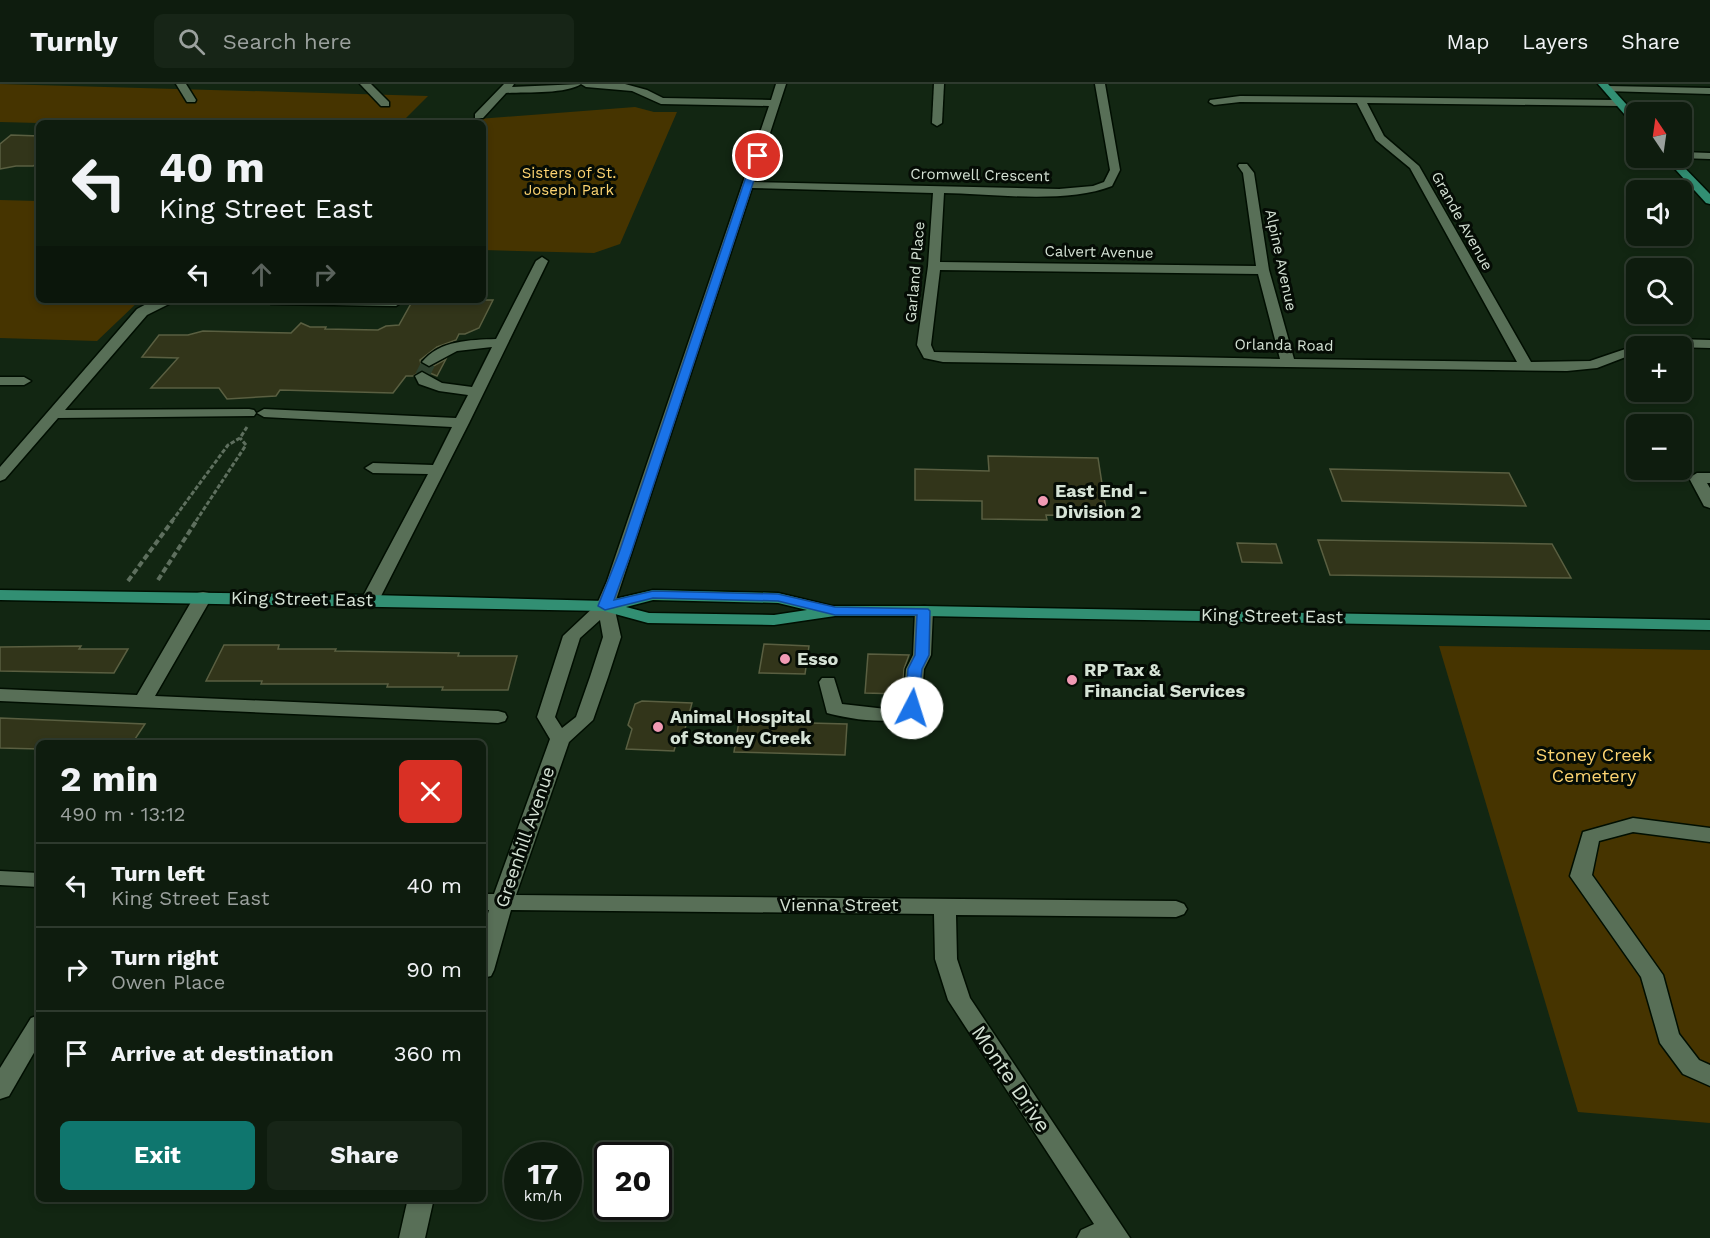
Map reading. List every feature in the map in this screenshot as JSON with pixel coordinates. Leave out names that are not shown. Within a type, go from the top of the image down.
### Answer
[{"type":"main road","points":[[1606,86],[1626,110]]},
{"type":"main road","points":[[1679,168],[1710,201]]},
{"type":"main road","name":"King Street East","points":[[0,594],[605,606],[648,618],[774,620],[835,611],[924,611],[1710,625]]},
{"type":"street","points":[[181,84],[191,100]]},
{"type":"street","points":[[365,84],[385,104]]},
{"type":"street","points":[[479,116],[506,87],[545,88],[576,84]]},
{"type":"street","points":[[586,84],[633,87],[650,93],[661,101],[776,103]]},
{"type":"street","points":[[605,606],[612,637],[588,709],[584,720],[560,739],[546,717],[573,636],[605,606],[625,553],[781,84]]},
{"type":"street","points":[[937,123],[939,84]]},
{"type":"street","name":"Cromwell Crescent","points":[[748,185],[1077,192],[1108,184],[1115,170],[1100,84]]},
{"type":"street","points":[[1606,86],[1710,91]]},
{"type":"street","points":[[1214,102],[1240,99],[1619,103]]},
{"type":"street","name":"Grande Avenue","points":[[1360,100],[1380,138],[1414,166],[1526,366]]},
{"type":"street","points":[[1692,156],[1710,156]]},
{"type":"street","name":"Alpine Avenue","points":[[1243,166],[1248,173],[1263,270],[1288,362]]},
{"type":"street","name":"Garland Place","points":[[929,356],[924,345],[934,266],[939,189]]},
{"type":"street","points":[[370,600],[441,466],[542,261]]},
{"type":"street","name":"Calvert Avenue","points":[[934,266],[1263,270]]},
{"type":"street","points":[[0,476],[142,312],[160,303]]},
{"type":"street","points":[[429,362],[435,354],[465,345],[502,343]]},
{"type":"street","points":[[1692,344],[1710,344]]},
{"type":"street","name":"Orlanda Road","points":[[929,356],[1567,367],[1592,365],[1626,353]]},
{"type":"street","points":[[422,376],[424,381],[439,387],[477,392]]},
{"type":"street","points":[[0,381],[24,381]]},
{"type":"street","points":[[56,414],[254,416],[462,423]]},
{"type":"street","points":[[378,464],[441,466]]},
{"type":"street","points":[[1710,478],[1697,478],[1710,503]]},
{"type":"street","points":[[143,701],[203,597]]},
{"type":"street","points":[[828,682],[834,709],[890,715],[907,712],[912,708],[915,669],[922,655],[924,611]]},
{"type":"street","points":[[0,695],[498,717]]},
{"type":"street","name":"Greenhill Avenue","points":[[486,948],[492,903],[560,739]]},
{"type":"street","points":[[1710,835],[1633,825],[1590,837],[1581,876],[1652,975],[1668,1037],[1691,1068],[1710,1076]]},
{"type":"street","points":[[0,878],[36,880]]},
{"type":"street","name":"Vienna Street","points":[[492,903],[1176,909]]},
{"type":"street","name":"Monte Drive","points":[[945,906],[946,959],[959,1000],[1106,1235]]},
{"type":"street","points":[[0,1089],[36,1029]]},
{"type":"street","points":[[412,1238],[421,1202]]},
{"type":"path","points":[[117,596],[228,445],[240,438],[254,416]]},
{"type":"path","points":[[148,597],[246,445],[240,438]]},
{"type":"green space","points":[[0,84],[428,96],[404,120],[36,120],[36,123],[0,122]]},
{"type":"green space","name":"Sisters of St. Joseph Park","points":[[635,107],[654,112],[677,112],[620,244],[594,253],[486,250],[486,120],[466,120]]},
{"type":"green space","points":[[0,200],[36,201],[36,303],[137,303],[97,341],[0,338]]},
{"type":"green space","name":"Stoney Creek Cemetery","points":[[1439,646],[1710,650],[1710,1123],[1578,1112]]},
{"type":"building","points":[[11,135],[36,136],[36,164],[0,169],[0,144]]},
{"type":"building","points":[[486,300],[493,300],[479,328],[459,334],[456,340],[437,347],[420,360],[421,364],[430,368],[446,359],[437,376],[423,370],[413,376],[406,376],[393,393],[280,390],[276,396],[227,399],[219,388],[151,388],[178,358],[142,357],[159,335],[188,335],[203,331],[291,333],[301,323],[310,327],[326,327],[325,329],[378,330],[386,326],[399,325],[411,303],[486,303]]},
{"type":"building","name":"East End - Division 2","points":[[988,456],[1098,458],[1107,516],[1046,515],[1047,520],[982,519],[982,501],[915,500],[915,469],[989,471]]},
{"type":"building","points":[[1330,469],[1509,473],[1526,506],[1342,501]]},
{"type":"building","points":[[1318,540],[1552,544],[1571,578],[1330,575]]},
{"type":"building","points":[[1237,543],[1276,544],[1282,563],[1242,562]]},
{"type":"building","points":[[764,644],[809,646],[805,674],[759,673]]},
{"type":"building","points":[[224,645],[279,645],[278,649],[336,649],[335,651],[459,653],[458,656],[517,656],[508,690],[442,690],[443,687],[387,687],[388,684],[261,684],[262,681],[206,681]]},
{"type":"building","points":[[81,646],[79,649],[128,649],[114,673],[0,671],[0,647]]},
{"type":"building","points":[[868,654],[909,655],[904,669],[902,694],[865,693]]},
{"type":"building","name":"Animal Hospital of Stoney Creek","points":[[642,701],[692,703],[685,729],[679,733],[674,751],[626,749],[632,729],[628,725],[635,704]]},
{"type":"building","points":[[0,718],[145,724],[134,740],[36,740],[36,749],[0,748]]},
{"type":"building","points":[[739,721],[847,724],[845,755],[734,752]]},
{"type":"tunnel","points":[[422,376],[429,362]]},
{"type":"place","name":"East End - Division 2","points":[[1043,501]]},
{"type":"place","name":"Esso","points":[[785,659]]},
{"type":"place","name":"RP Tax & Financial Services","points":[[1072,680]]},
{"type":"place","name":"Animal Hospital of Stoney Creek","points":[[658,727]]},
{"type":"route","points":[[758,156],[625,553],[605,606],[653,595],[778,598],[835,611],[924,611],[922,655],[915,669],[912,708]]}]
